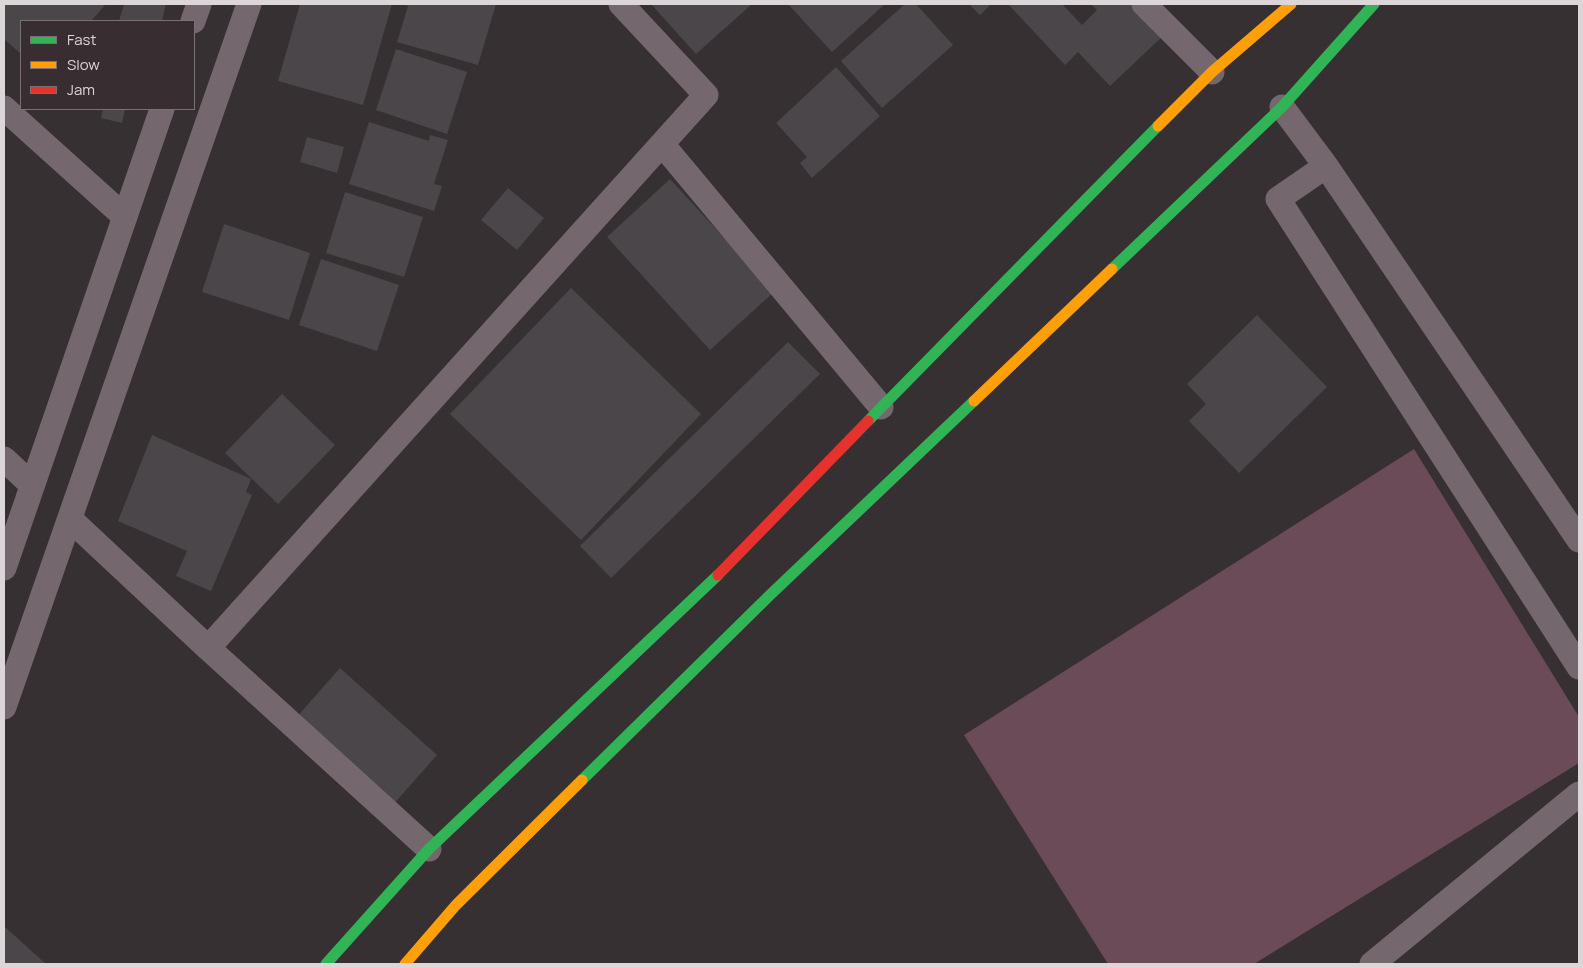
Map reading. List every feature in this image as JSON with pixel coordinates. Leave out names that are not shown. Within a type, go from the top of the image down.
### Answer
[{"type":"main road","points":[[326,964],[429,849],[748,547],[881,407],[1212,72],[1291,4]]},
{"type":"main road","points":[[405,964],[456,905],[770,595],[1282,107],[1374,4]]},
{"type":"street","points":[[193,20],[199,4]]},
{"type":"street","points":[[4,707],[250,4]]},
{"type":"street","points":[[208,648],[706,95],[621,4]]},
{"type":"street","points":[[1144,4],[1212,72]]},
{"type":"street","points":[[1282,107],[1326,166],[1579,540]]},
{"type":"street","points":[[4,108],[125,217]]},
{"type":"street","points":[[4,568],[162,110]]},
{"type":"street","points":[[662,144],[881,407]]},
{"type":"street","points":[[1326,166],[1278,198],[1579,667]]},
{"type":"street","points":[[4,459],[32,486]]},
{"type":"street","points":[[70,519],[208,648],[429,849]]},
{"type":"street","points":[[1372,964],[1579,794]]},
{"type":"shaded area","points":[[1414,449],[1579,717],[1579,763],[1254,964],[1108,964],[964,735]]},
{"type":"building","points":[[4,4],[106,4],[92,20],[20,20],[20,53],[4,39]]},
{"type":"building","points":[[124,4],[166,4],[162,20],[119,20]]},
{"type":"building","points":[[300,4],[392,4],[363,105],[278,81]]},
{"type":"building","points":[[401,4],[496,4],[478,65],[397,42],[408,6]]},
{"type":"building","points":[[651,4],[752,4],[696,54]]},
{"type":"building","points":[[788,4],[885,4],[832,52]]},
{"type":"building","points":[[905,4],[916,4],[953,45],[882,108],[841,61]]},
{"type":"building","points":[[969,4],[991,4],[980,15]]},
{"type":"building","points":[[1008,4],[1062,4],[1082,25],[1097,10],[1091,4],[1135,4],[1164,35],[1110,86],[1078,52],[1065,65]]},
{"type":"building","points":[[396,49],[467,72],[447,134],[376,110]]},
{"type":"building","points":[[836,67],[880,116],[812,178],[800,163],[807,157],[776,123]]},
{"type":"building","points":[[103,110],[125,110],[122,123],[101,118]]},
{"type":"building","points":[[369,122],[429,141],[430,135],[448,140],[434,184],[442,186],[434,211],[349,184]]},
{"type":"building","points":[[307,137],[344,147],[337,173],[300,162]]},
{"type":"building","points":[[670,179],[774,292],[710,350],[607,237]]},
{"type":"building","points":[[508,188],[544,218],[517,250],[481,220]]},
{"type":"building","points":[[345,192],[423,217],[404,277],[326,253]]},
{"type":"building","points":[[224,224],[310,253],[289,320],[202,292]]},
{"type":"building","points":[[321,259],[399,285],[377,351],[299,325]]},
{"type":"building","points":[[571,288],[701,414],[581,540],[450,414]]},
{"type":"building","points":[[1257,315],[1327,387],[1239,473],[1189,421],[1206,404],[1187,384]]},
{"type":"building","points":[[788,342],[820,374],[611,578],[580,546]]},
{"type":"building","points":[[282,394],[335,445],[278,504],[225,453]]},
{"type":"building","points":[[152,435],[251,479],[246,492],[252,495],[211,591],[176,576],[187,551],[118,521]]},
{"type":"building","points":[[340,668],[437,755],[392,806],[295,719]]},
{"type":"building","points":[[4,926],[46,964],[4,964]]},
{"type":"traffic: fast","points":[[1112,269],[1282,107],[1374,4]]},
{"type":"traffic: fast","points":[[868,421],[1158,126]]},
{"type":"traffic: fast","points":[[582,780],[770,595],[974,401]]},
{"type":"traffic: fast","points":[[326,964],[429,849],[718,575]]},
{"type":"traffic: slow","points":[[1158,126],[1212,72],[1291,4]]},
{"type":"traffic: slow","points":[[974,401],[1112,269]]},
{"type":"traffic: slow","points":[[405,964],[456,905],[582,780]]},
{"type":"traffic: jam","points":[[718,575],[868,421]]}]
